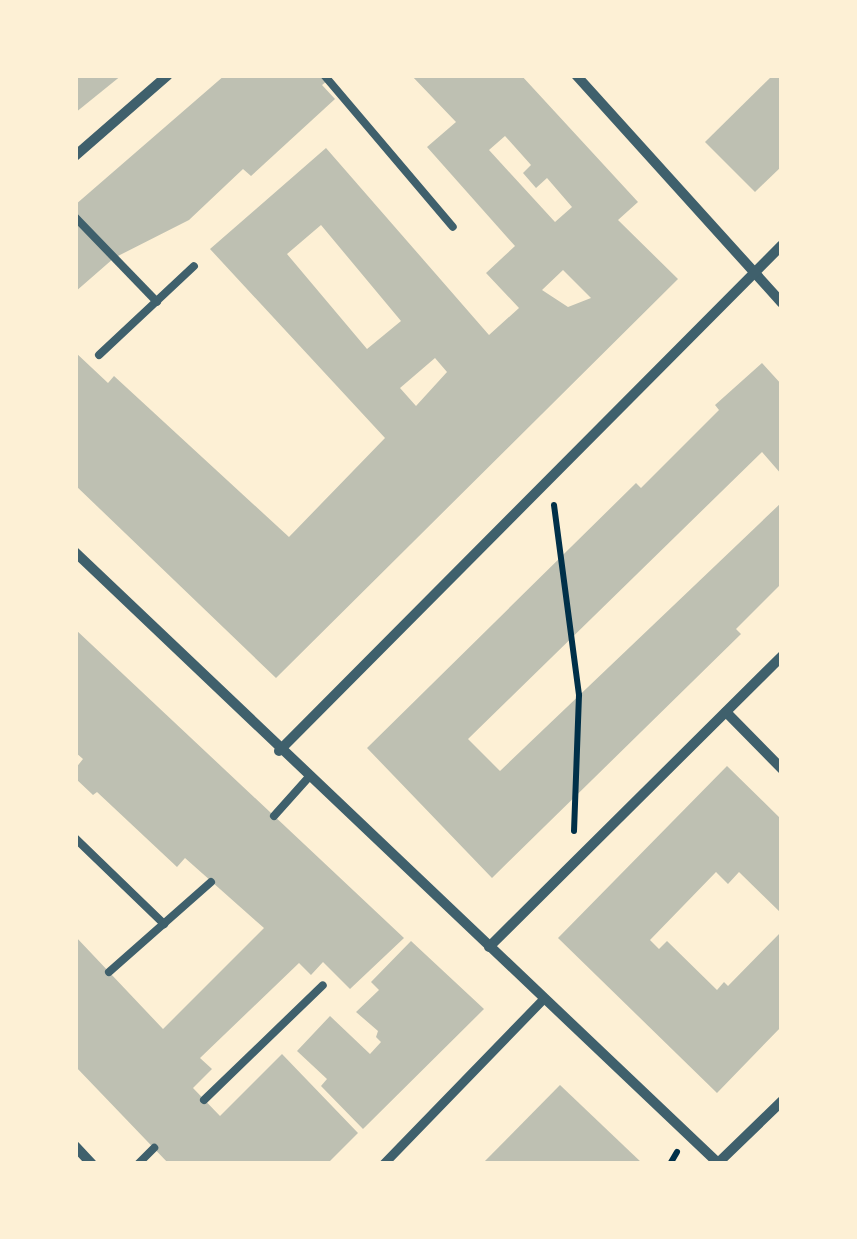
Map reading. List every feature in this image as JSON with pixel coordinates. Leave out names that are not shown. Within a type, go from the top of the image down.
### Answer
[{"type":"street","points":[[75,156],[168,75]]},
{"type":"street","points":[[576,75],[782,303]]},
{"type":"street","points":[[279,750],[782,245]]},
{"type":"street","points":[[75,552],[308,778],[719,1164],[782,1101]]},
{"type":"street","points":[[489,947],[782,656]]},
{"type":"street","points":[[726,712],[782,769]]},
{"type":"street","points":[[383,1164],[543,999]]},
{"type":"street","points":[[75,1146],[92,1164]]},
{"type":"lane","points":[[324,75],[453,228]]},
{"type":"lane","points":[[75,217],[157,302]]},
{"type":"lane","points":[[100,355],[194,266]]},
{"type":"lane","points":[[274,816],[308,778]]},
{"type":"lane","points":[[75,838],[164,924]]},
{"type":"lane","points":[[109,972],[212,882]]},
{"type":"lane","points":[[204,1100],[324,984]]},
{"type":"lane","points":[[138,1164],[154,1148]]},
{"type":"path","points":[[552,480],[579,695],[574,862]]},
{"type":"building","points":[[75,75],[122,75],[75,113]]},
{"type":"building","points":[[225,75],[335,75],[322,85],[335,99],[251,176],[243,169],[189,220],[114,258],[75,292],[75,205]]},
{"type":"building","points":[[411,75],[521,75],[638,202],[618,220],[678,279],[276,678],[75,485],[75,352],[108,383],[114,376],[289,537],[385,438],[210,249],[326,148],[489,335],[519,308],[486,273],[515,246],[427,147],[456,122]],"holes":[[[505,136],[531,165],[523,173],[536,188],[547,178],[572,207],[555,222],[489,150]],[[321,225],[401,321],[367,349],[287,254]],[[563,270],[591,298],[568,307],[542,290]],[[435,358],[447,372],[416,406],[400,388]]]},
{"type":"building","points":[[773,75],[782,75],[782,166],[755,192],[705,142]]},
{"type":"building","points":[[762,363],[782,385],[782,475],[762,452],[468,739],[500,771],[782,502],[782,583],[736,629],[741,634],[492,878],[367,748],[636,483],[641,488],[719,410],[715,405]]},
{"type":"building","points":[[75,629],[404,938],[350,989],[323,962],[311,975],[299,963],[200,1058],[212,1069],[193,1088],[220,1116],[282,1054],[358,1133],[327,1164],[169,1164],[75,1066],[75,936],[163,1029],[264,928],[185,858],[177,867],[97,792],[93,795],[75,778],[75,769],[83,759],[75,752]]},
{"type":"building","points":[[727,766],[782,820],[782,914],[739,872],[728,884],[716,872],[650,940],[659,949],[667,941],[717,990],[724,982],[728,986],[782,931],[782,1026],[717,1093],[558,938]]},
{"type":"building","points":[[411,941],[484,1009],[363,1129],[321,1086],[327,1079],[297,1051],[330,1016],[370,1054],[381,1042],[376,1037],[378,1031],[356,1012],[379,990],[371,982]]},
{"type":"building","points":[[560,1085],[643,1164],[482,1164]]}]
